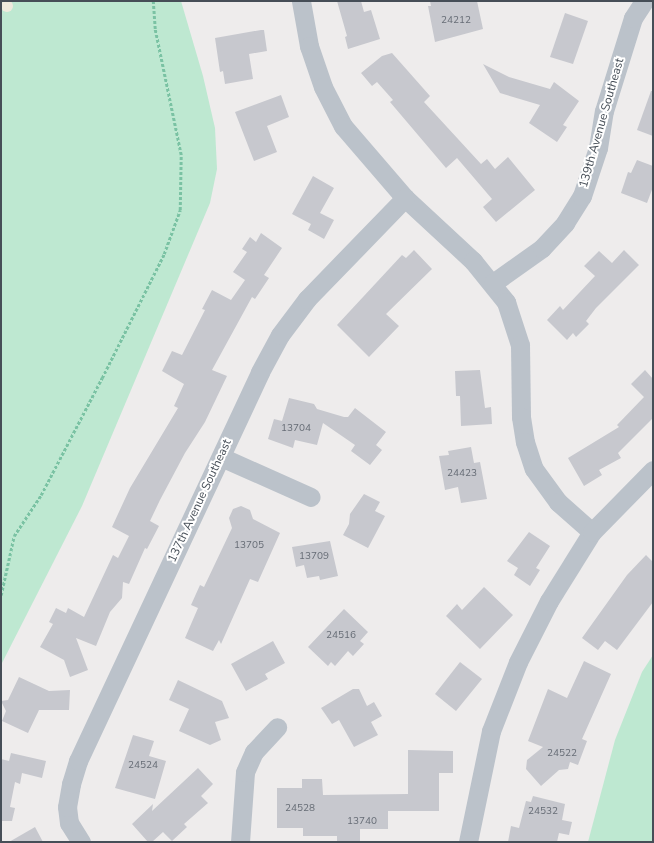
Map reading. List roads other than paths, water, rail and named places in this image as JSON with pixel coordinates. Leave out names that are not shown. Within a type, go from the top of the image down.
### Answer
[{"type":"street","points":[[301,1],[309,46],[323,87],[343,126],[405,198],[473,261],[493,283],[506,302],[518,333],[522,359],[521,417],[525,442],[534,469],[558,502],[592,532]]},
{"type":"street","name":"139th Avenue Southeast","points":[[493,283],[542,248],[565,223],[582,196],[598,148],[606,103],[633,18],[644,1]]},
{"type":"street","name":"137th Avenue Southeast","points":[[80,841],[69,823],[67,807],[71,784],[78,761],[280,334],[307,299],[405,198]]},
{"type":"street","points":[[221,457],[311,497]]},
{"type":"street","points":[[468,842],[491,731],[518,662],[549,601],[592,532],[653,470]]},
{"type":"street","points":[[240,842],[245,772],[254,752],[277,727]]}]
